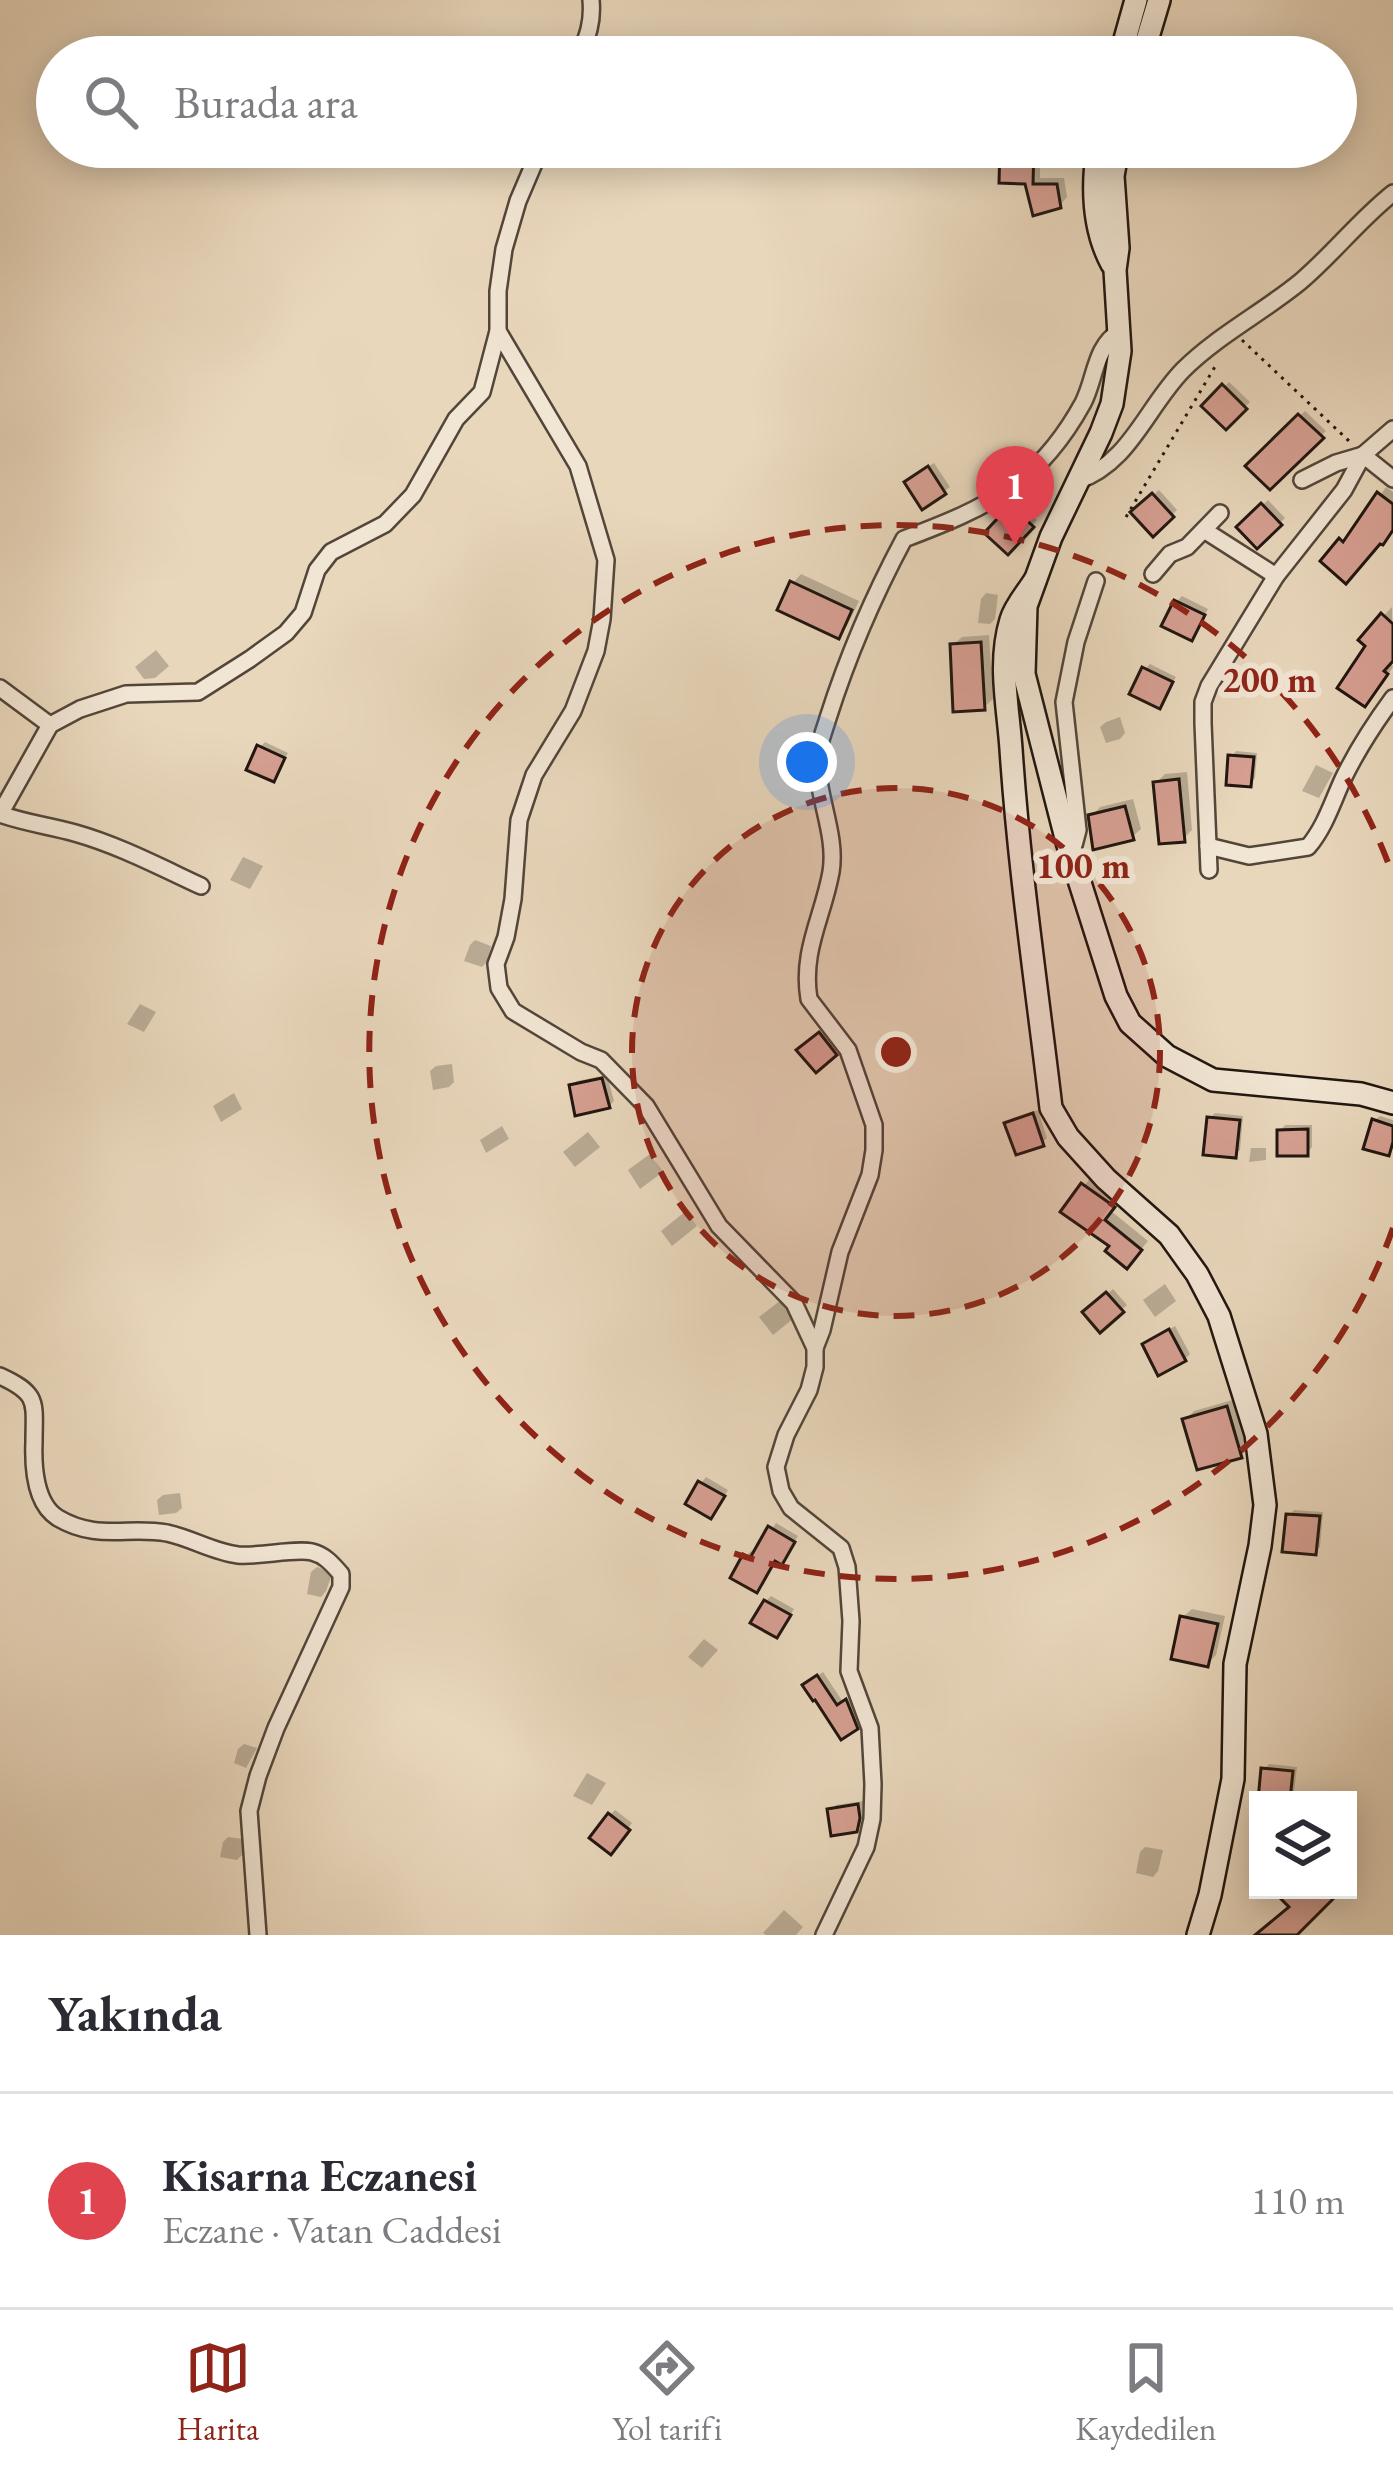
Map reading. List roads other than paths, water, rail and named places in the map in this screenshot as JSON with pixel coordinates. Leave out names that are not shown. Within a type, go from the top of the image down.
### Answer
[{"type":"street","points":[[589,36],[591,0]]},
{"type":"street","points":[[1126,36],[1136,0]]},
{"type":"street","points":[[1148,36],[1159,0]]},
{"type":"street","points":[[200,886],[76,833],[0,814],[50,725],[126,694],[198,692],[286,633],[303,613],[316,570],[331,552],[385,524],[412,494],[456,419],[482,392],[498,332],[504,249],[532,168]]},
{"type":"street","points":[[1096,168],[1096,213],[1115,270]]},
{"type":"street","points":[[1114,168],[1119,371],[1101,433],[1026,606],[1024,674],[1071,856],[1116,996],[1130,1023],[1167,1056],[1213,1080],[1361,1094],[1393,1103]]},
{"type":"street","points":[[1077,481],[1100,473],[1138,431],[1178,374],[1312,272],[1393,193]]},
{"type":"street","points":[[824,1935],[866,1846],[872,1819],[870,1728],[849,1671],[851,1621],[841,1548],[791,1508],[776,1467],[809,1390],[840,1252],[870,1175],[874,1125],[848,1050],[808,999],[808,952],[832,868],[817,755],[852,645],[904,539],[990,503],[1036,470],[1061,441],[1086,396],[1106,340],[1120,331]]},
{"type":"street","points":[[498,332],[578,466],[606,560],[596,651],[573,711],[534,775],[519,820],[513,899],[496,964],[499,988],[513,1011],[601,1060],[638,1096],[719,1226],[794,1303],[815,1348]]},
{"type":"street","points":[[1209,870],[1203,702],[1209,686],[1276,576],[1344,490],[1363,455],[1393,429]]},
{"type":"street","points":[[1363,455],[1393,479]]},
{"type":"street","points":[[1302,481],[1363,455]]},
{"type":"street","points":[[1154,574],[1170,554],[1186,547],[1220,513]]},
{"type":"street","points":[[1204,530],[1276,576]]},
{"type":"street","points":[[1035,580],[1012,616],[1004,700],[1051,1108],[1068,1137],[1168,1235],[1197,1274],[1220,1316],[1256,1433],[1263,1487],[1261,1546],[1235,1664],[1233,1779],[1198,1935]]},
{"type":"street","points":[[1071,856],[1078,830],[1064,703],[1076,642],[1096,581]]},
{"type":"street","points":[[0,688],[50,725]]},
{"type":"street","points":[[1208,846],[1249,856],[1308,847],[1320,833],[1371,729],[1393,698]]},
{"type":"street","points":[[0,1376],[21,1385],[32,1398],[40,1497],[51,1514],[78,1529],[166,1533],[237,1555],[310,1551],[341,1574],[341,1587],[276,1728],[249,1811],[259,1935]]},
{"type":"place","name":"Kisarna Eczanesi","points":[[1015,545]]}]
